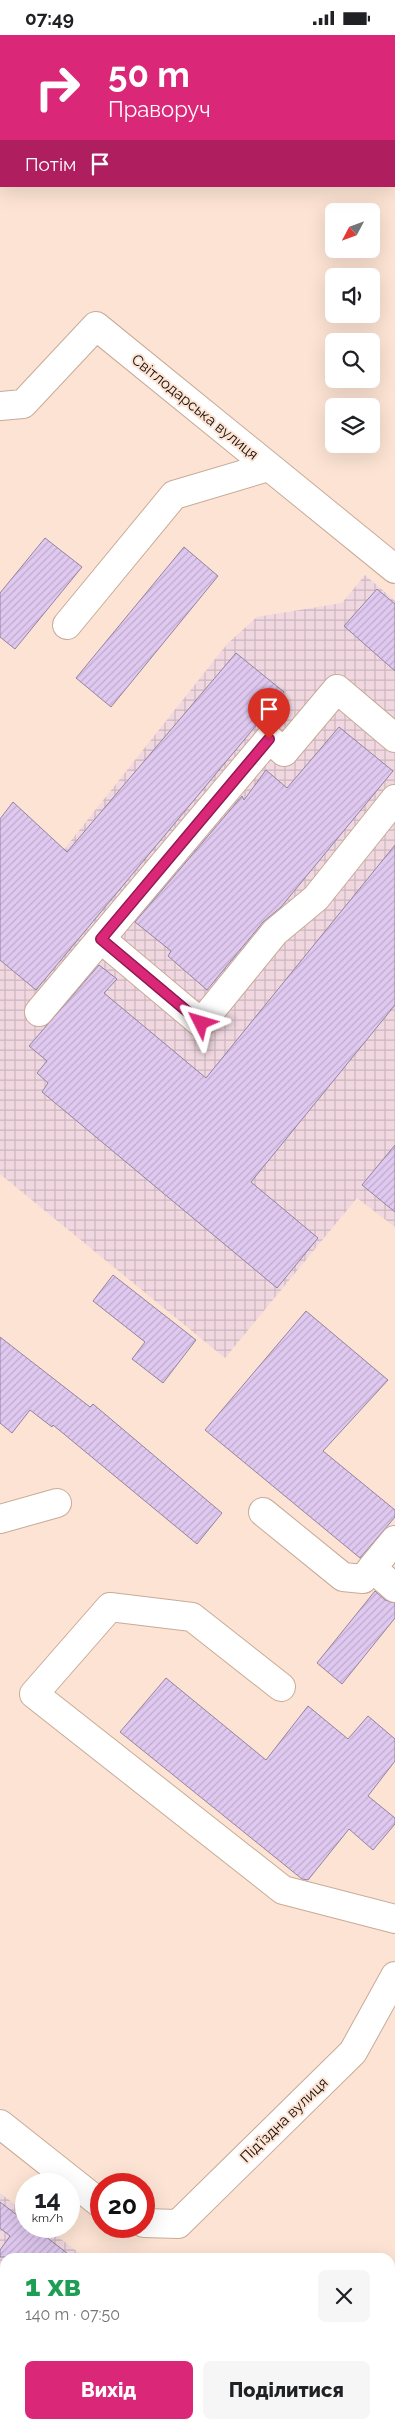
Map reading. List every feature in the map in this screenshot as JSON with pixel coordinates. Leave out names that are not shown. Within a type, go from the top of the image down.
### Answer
[{"type":"street","name":"Світлодарська вулиця","points":[[0,406],[22,403],[96,326],[395,569]]},
{"type":"street","points":[[67,625],[174,495],[268,467]]},
{"type":"street","points":[[39,1012],[269,739],[284,752],[337,689],[395,738]]},
{"type":"street","points":[[101,939],[201,1023],[275,932],[316,898],[395,799]]},
{"type":"street","points":[[0,1519],[57,1503]]},
{"type":"street","points":[[263,1512],[343,1577],[363,1579],[395,1540]]},
{"type":"street","points":[[372,1568],[395,1588]]},
{"type":"street","points":[[281,1687],[192,1617],[110,1607],[34,1694],[283,1890],[395,1919]]},
{"type":"street","name":"Під’їздна вулиця","points":[[155,2223],[178,2224],[353,2052],[395,1976]]},
{"type":"street","points":[[0,2123],[90,2195]]},
{"type":"shaded area","points":[[365,575],[395,601],[395,1227],[357,1198],[225,1358],[0,1174],[0,930],[228,643],[257,617],[342,603]]},
{"type":"shaded area","points":[[0,2193],[15,2205],[15,2238],[59,2238],[79,2253],[0,2253]]},
{"type":"building","points":[[45,538],[82,567],[15,649],[0,637],[0,593]]},
{"type":"building","points":[[184,547],[218,576],[111,707],[76,678]]},
{"type":"building","points":[[377,589],[395,604],[395,671],[344,626]]},
{"type":"building","points":[[236,653],[284,692],[36,990],[0,960],[0,819],[13,802],[67,852]]},
{"type":"building","points":[[339,727],[393,771],[281,907],[263,922],[207,990],[168,956],[171,951],[135,922],[242,796],[244,800],[266,770],[287,788]]},
{"type":"building","points":[[395,845],[395,1005],[251,1182],[318,1238],[277,1288],[42,1092],[48,1083],[37,1073],[47,1061],[29,1046],[99,965],[117,979],[104,993],[206,1078]]},
{"type":"building","points":[[395,1145],[395,1212],[362,1185]]},
{"type":"building","points":[[113,1275],[196,1340],[163,1383],[132,1359],[145,1342],[93,1301]]},
{"type":"building","points":[[306,1311],[388,1380],[323,1451],[395,1510],[395,1517],[360,1558],[205,1430]]},
{"type":"building","points":[[0,1337],[90,1407],[93,1404],[222,1513],[197,1544],[53,1425],[52,1427],[30,1410],[12,1433],[0,1423]]},
{"type":"building","points":[[375,1591],[385,1600],[395,1603],[395,1618],[342,1684],[317,1663]]},
{"type":"building","points":[[166,1678],[266,1760],[308,1706],[348,1739],[368,1716],[395,1739],[395,1761],[368,1796],[395,1818],[395,1824],[373,1850],[349,1829],[308,1880],[302,1879],[120,1732]]},
{"type":"building","points":[[0,2202],[15,2214],[15,2238],[47,2238],[67,2253],[0,2253],[0,2250],[10,2236],[0,2228]]},
{"type":"route","points":[[201,1023],[101,939],[269,739]]}]
